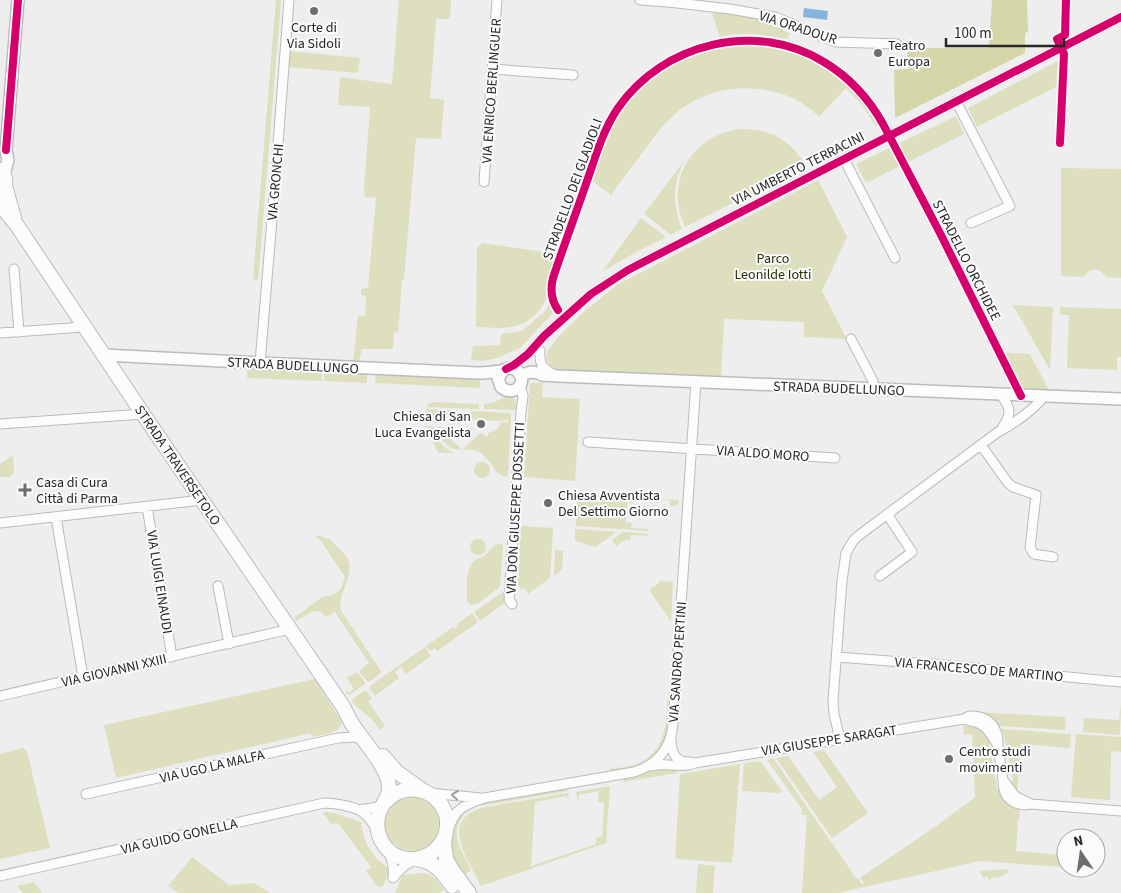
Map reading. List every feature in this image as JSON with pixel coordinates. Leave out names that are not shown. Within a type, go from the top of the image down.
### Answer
[{"type":"main road","name":"STRADA TRAVERSETOLO","points":[[2,181],[16,224]]},
{"type":"main road","name":"STRADA TRAVERSETOLO","points":[[0,205],[16,224],[380,764],[387,778],[388,791],[378,817],[378,832]]},
{"type":"main road","name":"STRADA TRAVERSETOLO","points":[[358,732],[397,772],[438,800],[444,809],[447,820],[444,844],[445,856],[447,862],[469,893]]},
{"type":"main road","points":[[385,802],[393,795],[402,791],[413,789],[426,792]]},
{"type":"main road","points":[[378,832],[385,846],[393,854],[433,864],[457,893]]},
{"type":"main road","points":[[417,859],[435,851],[446,834]]},
{"type":"street","points":[[2,181],[8,160],[3,154],[18,0]]},
{"type":"street","name":"VIA GRONCHI","points":[[260,363],[289,0]]},
{"type":"street","name":"VIA ENRICO BERLINGUER","points":[[484,182],[497,0]]},
{"type":"street","name":"VIA ORADOUR","points":[[640,0],[730,9],[775,17],[836,42],[897,44]]},
{"type":"street","name":"VIA UMBERTO TERRACINI","points":[[502,374],[524,357],[544,336],[587,298],[620,274],[1121,17]]},
{"type":"street","points":[[492,69],[573,75]]},
{"type":"street","points":[[956,101],[1010,206],[971,223]]},
{"type":"street","points":[[844,159],[895,258]]},
{"type":"street","points":[[14,269],[18,332]]},
{"type":"street","points":[[0,333],[70,328],[83,323]]},
{"type":"street","name":"VIA UMBERTO TERRACINI","points":[[518,382],[523,365],[540,351],[557,326]]},
{"type":"street","points":[[851,339],[873,381],[874,389]]},
{"type":"street","points":[[540,351],[543,368],[558,376]]},
{"type":"street","name":"STRADA BUDELLUNGO","points":[[104,355],[502,374],[509,368],[515,370],[518,382],[542,375],[1121,399]]},
{"type":"street","points":[[502,374],[502,389],[507,391],[518,382]]},
{"type":"street","name":"VIA DON GIUSEPPE DOSSETTI","points":[[512,604],[509,600],[521,412],[517,397],[518,382]]},
{"type":"street","name":"VIA SANDRO PERTINI","points":[[446,834],[457,812],[484,798],[631,773],[653,763],[668,745],[674,716],[696,382]]},
{"type":"street","points":[[998,432],[1007,420],[1009,413],[1009,408],[1001,394]]},
{"type":"street","points":[[1009,408],[1021,395],[1030,410]]},
{"type":"street","points":[[840,739],[833,708],[836,657],[846,553],[853,541],[1030,410],[1044,396]]},
{"type":"street","points":[[0,424],[143,414]]},
{"type":"street","name":"VIA ALDO MORO","points":[[588,442],[835,458]]},
{"type":"street","points":[[981,445],[1013,487],[1036,495],[1029,560]]},
{"type":"street","points":[[0,523],[202,500]]},
{"type":"street","name":"VIA LUIGI EINAUDI","points":[[147,507],[172,657]]},
{"type":"street","points":[[880,576],[912,552],[887,514]]},
{"type":"street","points":[[56,517],[84,677]]},
{"type":"street","points":[[1030,548],[1034,554],[1053,557]]},
{"type":"street","points":[[218,586],[229,644]]},
{"type":"street","name":"VIA GIOVANNI XXIII","points":[[0,696],[290,629]]},
{"type":"street","name":"VIA FRANCESCO DE MARTINO","points":[[836,657],[1121,682]]},
{"type":"street","name":"VIA GIUSEPPE SARAGAT","points":[[644,768],[668,764],[685,766],[974,716],[988,721],[997,733],[1004,790],[1012,801],[1022,806],[1031,804],[1121,811]]},
{"type":"street","name":"VIA UGO LA MALFA","points":[[86,794],[358,732]]},
{"type":"street","points":[[671,736],[671,746],[675,755]]},
{"type":"street","points":[[668,764],[662,761],[661,758],[662,754],[666,752],[675,755],[681,761],[695,763]]},
{"type":"street","name":"VIA SANDRO PERTINI","points":[[426,792],[484,798]]},
{"type":"street","name":"VIA GUIDO GONELLA","points":[[0,876],[320,804],[336,804],[358,810],[379,807],[385,802]]},
{"type":"street","points":[[358,810],[370,820],[378,832]]},
{"type":"street","points":[[385,846],[390,856],[393,878],[410,862],[417,859]]},
{"type":"green space","points":[[276,0],[281,0],[258,280],[253,279]]},
{"type":"green space","points":[[399,0],[451,0],[450,19],[436,19],[430,98],[444,100],[441,139],[416,138],[404,279],[402,281],[398,333],[394,332],[393,349],[362,349],[359,361],[353,363],[358,315],[365,316],[366,296],[361,295],[361,289],[368,288],[376,198],[365,197],[364,190],[370,107],[338,105],[340,77],[392,84]]},
{"type":"green space","points":[[992,0],[1027,0],[1028,32],[1025,33],[1025,53],[895,118],[894,70],[908,69],[907,48],[989,48]]},
{"type":"green space","points":[[719,12],[756,19],[790,34],[787,39],[745,34],[720,37],[712,14]]},
{"type":"green space","points":[[736,45],[781,49],[801,55],[819,64],[852,89],[879,125],[876,127],[863,106],[846,88],[819,117],[799,101],[783,94],[757,89],[730,89],[705,96],[671,117],[611,195],[591,180],[611,126],[634,94],[648,81],[680,60],[716,48]]},
{"type":"green space","points":[[289,51],[360,58],[358,73],[288,67]]},
{"type":"green space","points":[[1058,61],[1056,87],[977,127],[968,108]]},
{"type":"green space","points":[[956,116],[964,134],[866,183],[856,164]]},
{"type":"green space","points":[[739,129],[770,133],[778,137],[794,149],[806,166],[685,227],[679,210],[678,194],[680,178],[686,164],[695,151],[707,141],[722,133]]},
{"type":"green space","points":[[687,157],[678,175],[675,193],[676,211],[682,229],[671,235],[644,214]]},
{"type":"green space","points":[[1061,168],[1121,169],[1121,278],[1106,277],[1101,271],[1095,269],[1089,271],[1084,277],[1061,276]]},
{"type":"green space","name":"Parco Leonilde Iotti","points":[[818,180],[847,237],[822,291],[847,339],[804,337],[804,322],[724,319],[721,377],[566,370],[553,369],[549,364],[546,358],[547,352],[558,337],[586,310],[617,285]]},
{"type":"green space","points":[[641,218],[666,237],[602,272]]},
{"type":"green space","points":[[482,243],[557,254],[546,300],[533,317],[523,323],[507,328],[476,327],[477,248]]},
{"type":"green space","points":[[550,303],[553,313],[520,348],[497,358],[483,361],[471,360],[473,346],[500,345],[501,334],[522,331],[544,312]]},
{"type":"green space","points":[[1013,305],[1053,307],[1050,370]]},
{"type":"green space","points":[[1060,307],[1121,309],[1121,357],[1117,357],[1117,370],[1067,368],[1069,315],[1060,315]]},
{"type":"green space","points":[[1001,352],[1030,354],[1051,394],[1025,394]]},
{"type":"green space","points":[[250,369],[322,372],[322,381],[247,378],[247,371]]},
{"type":"green space","points":[[324,372],[367,374],[367,383],[324,381]]},
{"type":"green space","points":[[376,374],[480,379],[480,388],[375,383]]},
{"type":"green space","points":[[543,383],[542,397],[580,399],[575,481],[524,477],[530,384]]},
{"type":"green space","points":[[508,395],[514,399],[517,410],[484,409],[484,404],[495,402]]},
{"type":"green space","points":[[434,402],[479,404],[479,409],[426,407]]},
{"type":"green space","points":[[426,409],[455,411],[447,414],[442,423],[425,422]]},
{"type":"green space","points":[[472,411],[509,413],[511,415],[508,475],[506,477],[496,472],[491,463],[480,452],[463,449],[480,433],[488,436],[488,433],[496,430],[501,422],[508,423],[508,420],[501,421],[500,419],[500,421],[467,419],[467,416]]},
{"type":"green space","points":[[425,426],[433,426],[441,443],[451,452],[456,453],[439,453],[434,445],[432,436],[425,435]]},
{"type":"green space","points":[[437,427],[443,427],[444,429],[442,430],[449,439],[461,449],[454,449],[448,446],[442,440]]},
{"type":"green space","points":[[13,455],[14,473],[9,477],[0,477],[0,464]]},
{"type":"green space","points":[[482,462],[488,464],[490,470],[488,476],[482,478],[476,476],[474,470],[476,464]]},
{"type":"green space","points":[[578,493],[679,500],[678,505],[670,506],[670,500],[634,498],[633,503],[627,503],[626,522],[632,523],[631,528],[648,529],[648,531],[576,526]]},
{"type":"green space","points":[[521,526],[553,528],[550,578],[528,594],[524,588],[521,590],[518,585]]},
{"type":"green space","points":[[575,529],[617,532],[595,547],[575,541]]},
{"type":"green space","points":[[623,532],[648,534],[647,536],[631,535],[630,540],[625,540],[616,546],[612,540]]},
{"type":"green space","points":[[317,535],[332,541],[349,563],[348,578],[340,609],[381,671],[369,682],[359,671],[369,663],[335,612],[326,617],[321,612],[313,611],[296,621],[294,617],[322,597],[333,595],[341,589],[345,577],[321,541],[316,537]]},
{"type":"green space","points":[[478,539],[484,541],[486,547],[484,553],[478,555],[472,553],[470,547],[472,541]]},
{"type":"green space","points":[[501,543],[503,546],[500,587],[477,604],[471,605],[467,601],[467,578],[472,563]]},
{"type":"green space","points":[[555,550],[563,551],[562,570],[554,576]]},
{"type":"green space","points":[[661,581],[673,582],[671,621],[649,590]]},
{"type":"green space","points":[[504,592],[506,599],[504,603],[480,621],[474,612]]},
{"type":"green space","points":[[472,613],[478,622],[437,651],[435,648],[430,651],[426,646],[453,627],[455,629],[458,626],[457,624]]},
{"type":"green space","points":[[425,647],[431,656],[406,674],[401,667],[395,672],[399,678],[375,696],[370,686]]},
{"type":"green space","points":[[357,672],[365,684],[349,695],[346,692],[349,693],[354,689],[347,678]]},
{"type":"green space","points":[[315,679],[342,722],[334,732],[312,737],[311,733],[116,778],[104,725]]},
{"type":"green space","points":[[364,691],[372,698],[368,701],[385,726],[379,730],[374,721],[352,701]]},
{"type":"green space","points":[[668,693],[670,696],[669,720],[660,749],[654,757],[645,763],[634,768],[611,772],[610,769],[637,764],[655,751],[663,734],[667,714]]},
{"type":"green space","points":[[1121,703],[1120,735],[1083,732],[1084,718],[1119,720]]},
{"type":"green space","points":[[978,712],[1066,717],[1065,730],[999,726],[990,717]]},
{"type":"green space","points":[[963,726],[976,727],[982,731],[990,742],[997,788],[1006,802],[1020,811],[1016,851],[1056,854],[1056,867],[980,861],[838,893],[802,893],[807,815],[801,815],[802,809],[767,760],[773,758],[862,884],[864,883],[860,878],[975,797],[972,734],[964,735]]},
{"type":"green space","points":[[1002,729],[1070,734],[1070,748],[1021,744],[1017,791],[1011,782],[1013,780]]},
{"type":"green space","points":[[1077,734],[1121,737],[1121,752],[1111,751],[1110,800],[1071,797]]},
{"type":"green space","points":[[23,748],[27,751],[50,848],[0,859],[0,754]]},
{"type":"green space","points":[[824,750],[868,813],[832,838],[776,758],[788,756],[819,800],[837,787],[813,752]]},
{"type":"green space","points":[[760,761],[782,791],[778,793],[742,791],[744,763]]},
{"type":"green space","points":[[740,764],[732,863],[675,858],[680,774]]},
{"type":"green space","points":[[677,768],[677,773],[623,782],[624,778],[651,770]]},
{"type":"green space","points":[[610,786],[606,843],[481,886],[460,841],[459,830],[462,821],[471,813],[485,807],[568,793],[569,802],[567,796],[535,802],[531,866],[596,844],[596,837],[602,837],[604,803],[598,802],[599,791],[578,795],[579,801],[576,792]]},
{"type":"green space","points":[[566,788],[568,791],[480,806],[479,803]]},
{"type":"green space","points":[[412,797],[422,799],[431,805],[437,814],[439,824],[437,834],[431,843],[422,849],[412,851],[402,849],[393,843],[387,834],[385,824],[387,814],[393,805],[402,799]]},
{"type":"green space","points":[[327,812],[361,822],[362,832],[370,850],[388,869],[386,879],[381,887],[377,886],[366,871],[371,867],[338,823],[331,824],[323,813]]},
{"type":"green space","points":[[462,813],[464,815],[459,822],[457,836],[471,870],[462,876],[448,849],[455,825]]},
{"type":"green space","points":[[192,857],[229,885],[254,883],[270,893],[179,893],[168,886]]},
{"type":"green space","points":[[698,864],[715,866],[713,893],[696,893]]},
{"type":"green space","points":[[1010,869],[1007,871],[1008,873],[989,880],[987,876],[983,878],[980,871]]},
{"type":"green space","points":[[424,873],[433,877],[444,890],[439,893],[395,893],[402,876]]},
{"type":"green space","points":[[34,882],[42,893],[23,893],[17,886]]},
{"type":"water","points":[[804,8],[828,11],[827,20],[803,17]]},
{"type":"cycle path","points":[[6,150],[18,0]]},
{"type":"cycle path","points":[[1060,143],[1064,54],[1057,39],[1065,35],[1066,0]]},
{"type":"cycle path","points":[[506,369],[528,354],[544,336],[591,294],[628,270],[1121,17]]},
{"type":"cycle path","name":"STRADELLO DEI GLADIOLI","points":[[558,310],[552,295],[553,278],[600,143],[618,108],[637,86],[660,67],[685,54],[712,45],[741,41],[769,42],[797,49],[824,62],[858,89],[871,106],[883,124],[941,235],[1021,396]]},
{"type":"place","name":"Corte di Via Sidoli","points":[[314,11]]},
{"type":"place","name":"Teatro Europa","points":[[878,53]]},
{"type":"place","name":"Chiesa di San Luca Evangelista","points":[[481,424]]},
{"type":"place","name":"Casa di Cura Città di Parma","points":[[25,490]]},
{"type":"place","name":"Chiesa Avventista Del Settimo Giorno","points":[[548,503]]},
{"type":"place","name":"Centro studi movimenti","points":[[949,759]]}]
